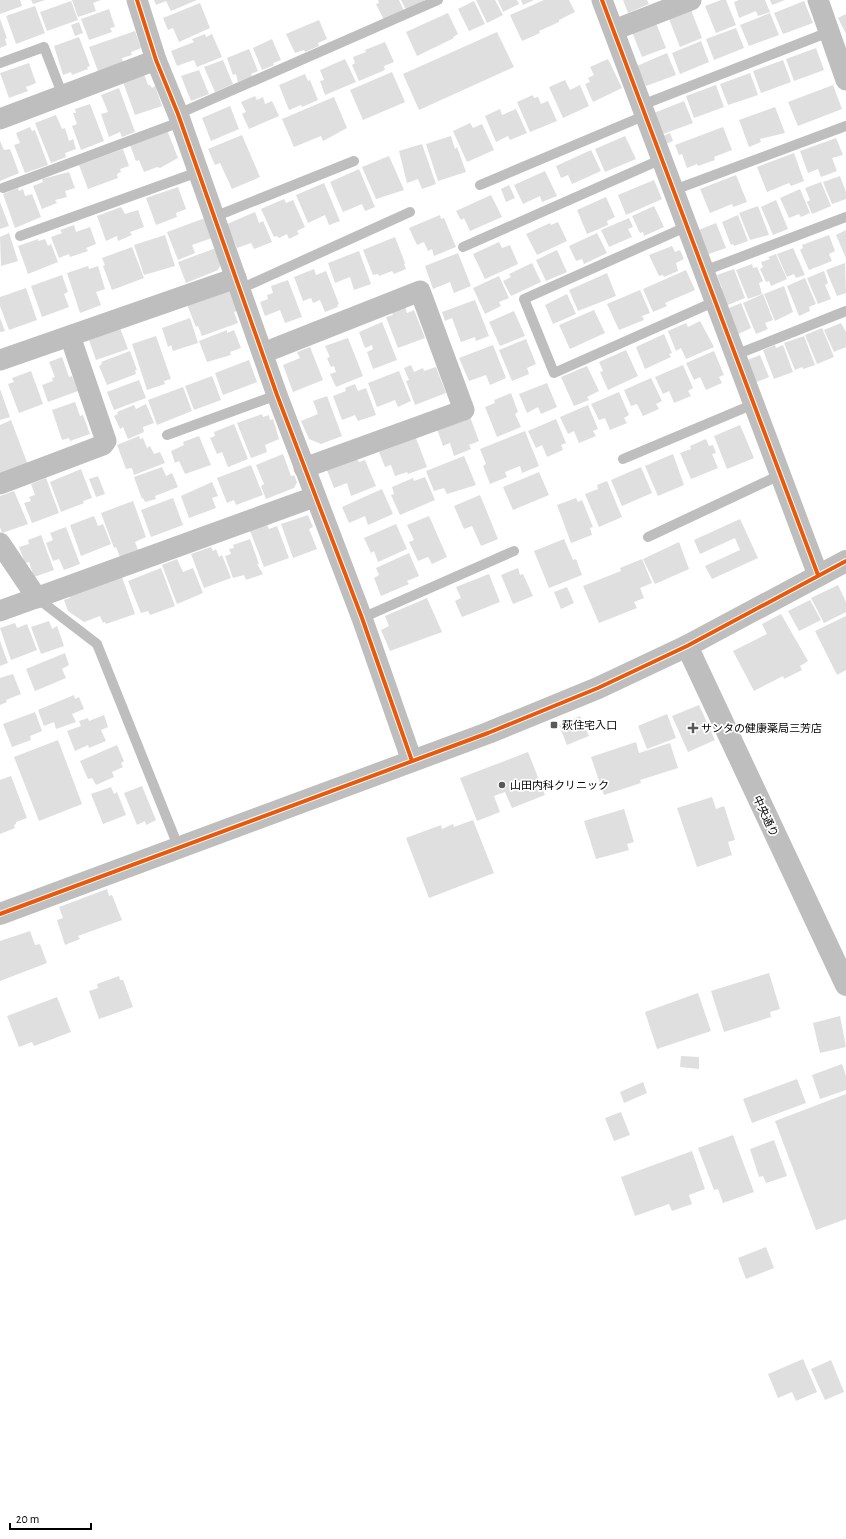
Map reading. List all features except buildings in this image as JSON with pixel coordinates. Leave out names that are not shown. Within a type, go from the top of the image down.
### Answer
[{"type":"street","points":[[137,0],[156,60],[179,118],[277,395],[314,497],[362,618],[412,761]]},
{"type":"street","points":[[602,0],[818,575]]},
{"type":"street","points":[[614,30],[691,0]]},
{"type":"street","points":[[818,0],[829,32],[842,58],[846,80]]},
{"type":"street","points":[[0,119],[156,60]]},
{"type":"street","points":[[0,360],[70,336],[238,283]]},
{"type":"street","points":[[263,353],[420,291],[464,410],[304,468]]},
{"type":"street","points":[[0,484],[102,445],[106,441],[70,336]]},
{"type":"street","points":[[0,611],[314,497]]},
{"type":"street","points":[[0,543],[37,598]]},
{"type":"street","points":[[0,914],[178,846],[488,733],[598,688],[687,646],[846,561]]},
{"type":"street","name":"中央通り","points":[[687,646],[846,985]]},
{"type":"lane","points":[[3,188],[179,118],[438,0]]},
{"type":"lane","points":[[480,185],[644,110],[829,32]]},
{"type":"lane","points":[[0,63],[44,47],[63,96]]},
{"type":"lane","points":[[674,190],[846,126]]},
{"type":"lane","points":[[463,247],[662,159]]},
{"type":"lane","points":[[214,217],[354,161]]},
{"type":"lane","points":[[20,236],[198,172]]},
{"type":"lane","points":[[238,283],[410,212]]},
{"type":"lane","points":[[704,271],[846,217]]},
{"type":"lane","points":[[688,226],[524,299],[554,373],[716,301]]},
{"type":"lane","points":[[735,355],[846,311]]},
{"type":"lane","points":[[166,435],[277,395]]},
{"type":"lane","points":[[623,459],[754,404]]},
{"type":"lane","points":[[648,536],[780,475]]},
{"type":"lane","points":[[362,618],[514,551]]},
{"type":"lane","points":[[37,598],[97,644],[178,846]]},
{"type":"cycle path","points":[[137,0],[156,60],[178,114],[277,395],[362,618],[412,761]]},
{"type":"cycle path","points":[[602,0],[818,575]]},
{"type":"cycle path","points":[[0,914],[488,733],[598,688],[687,646],[846,561]]},
{"type":"place","name":"萩住宅入口","points":[[554,725]]},
{"type":"place","name":"サンタの健康薬局三芳店","points":[[693,728]]},
{"type":"place","name":"山田内科クリニック","points":[[502,785]]}]
